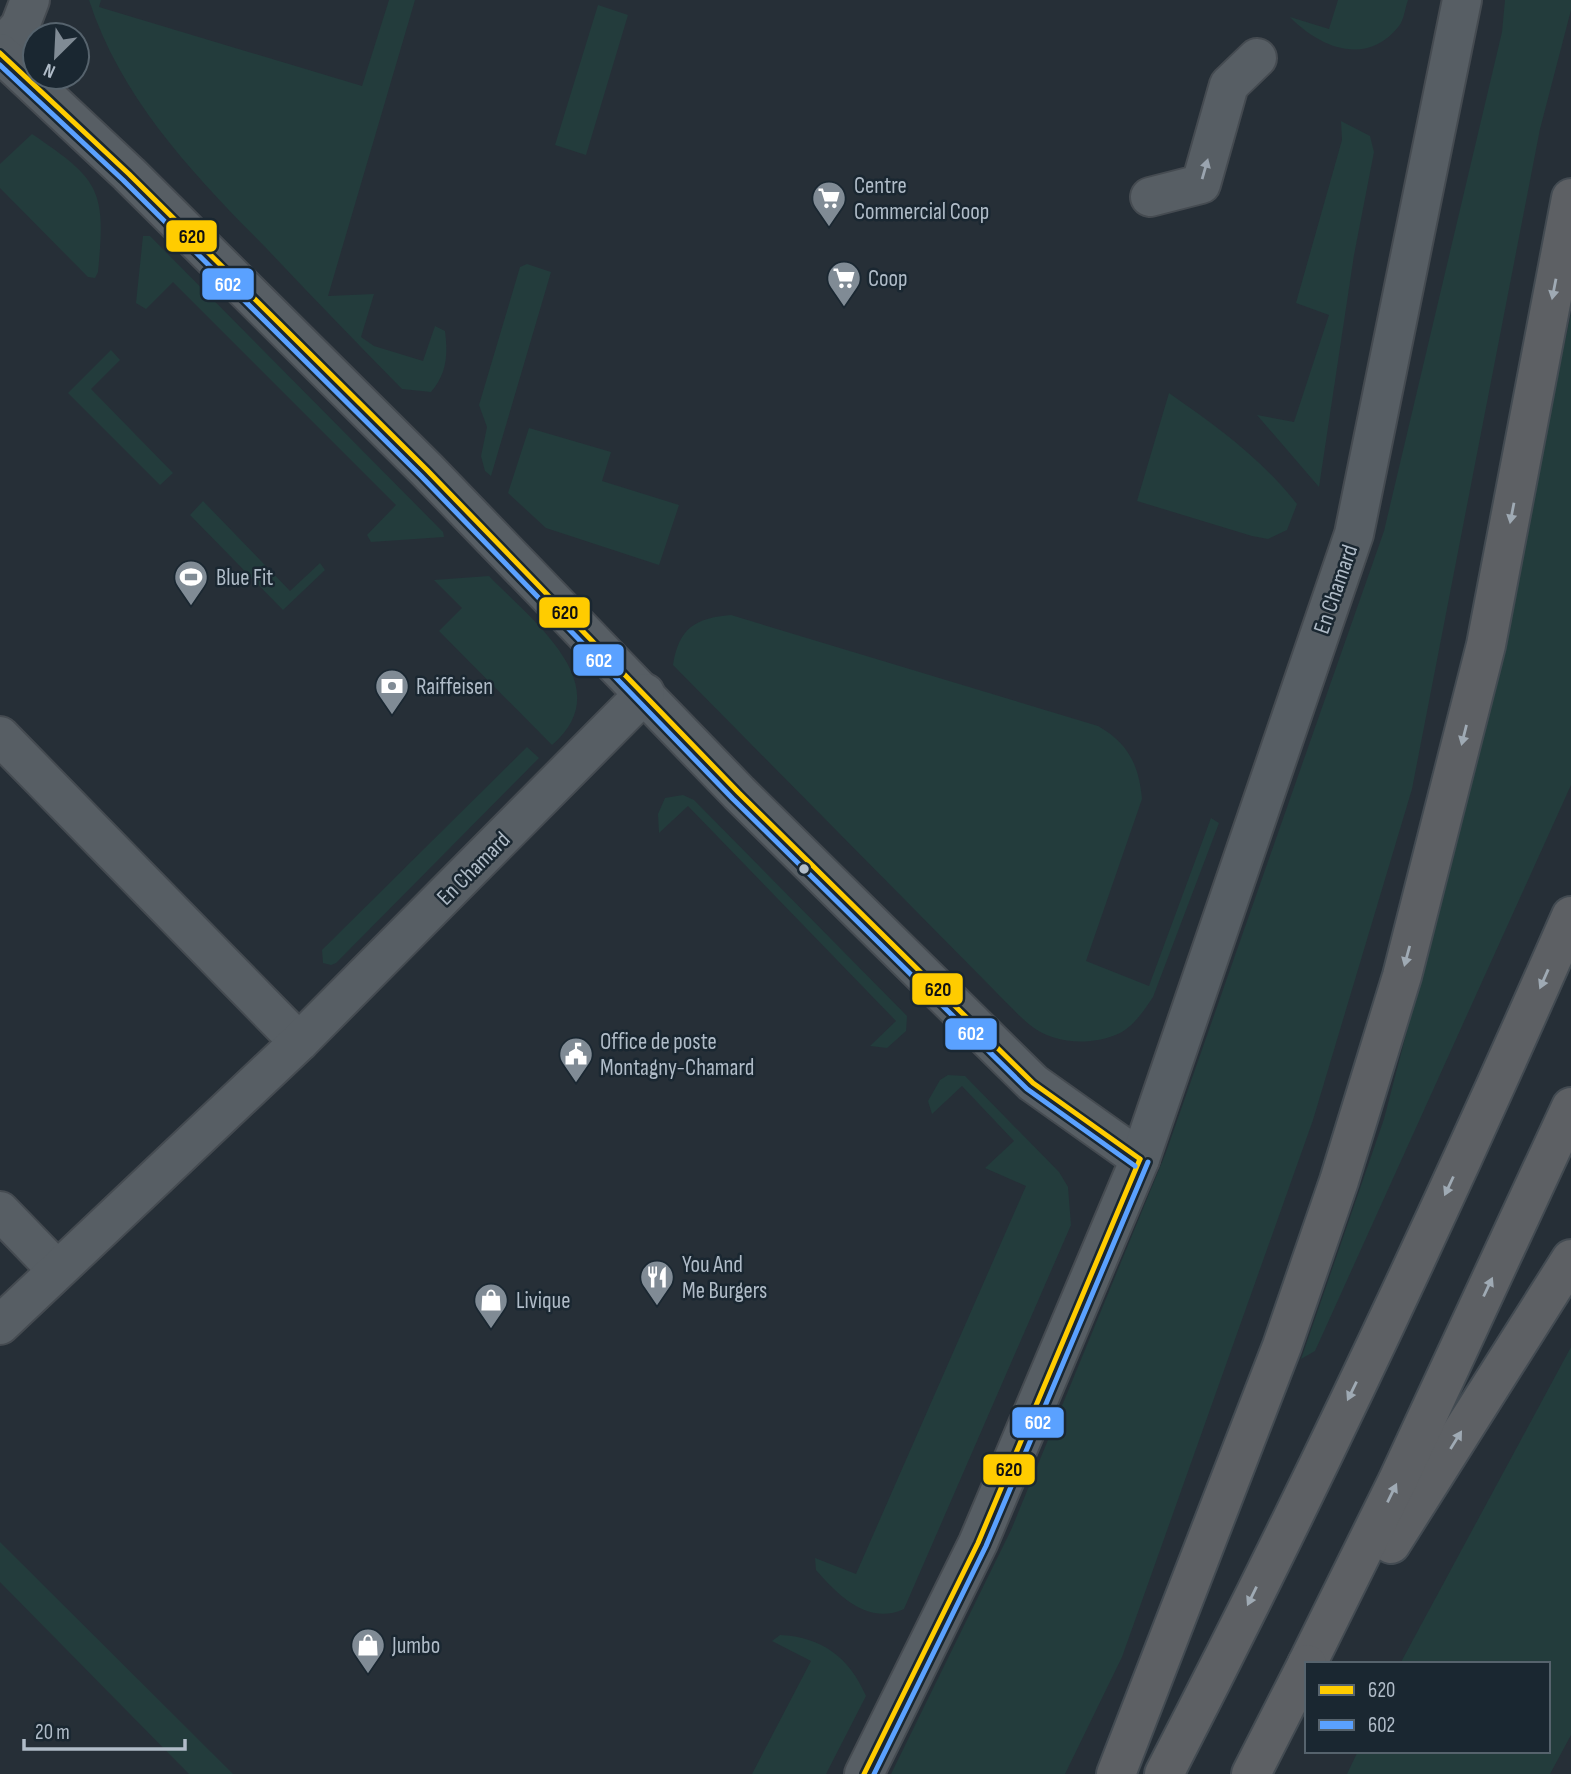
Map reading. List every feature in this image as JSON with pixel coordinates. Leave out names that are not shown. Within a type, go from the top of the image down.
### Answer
[{"type":"highway","points":[[1116,1774],[1282,1346],[1339,1181],[1402,976],[1486,645],[1571,198]]},
{"type":"highway","points":[[1164,1774],[1359,1377],[1511,1052],[1571,916]]},
{"type":"highway","points":[[1308,1662],[1397,1482],[1571,1107]]},
{"type":"highway","points":[[1316,1662],[1571,1259]]},
{"type":"highway","points":[[1251,1774],[1305,1668]]},
{"type":"highway","points":[[1279,1721],[1305,1679]]},
{"type":"street","points":[[30,0],[20,26],[0,51],[129,174],[645,693],[739,793],[1033,1083],[1140,1159]]},
{"type":"street","name":"En Chamard","points":[[864,1774],[978,1544],[1140,1159],[1353,534],[1461,0]]},
{"type":"street","points":[[1150,197],[1201,184],[1229,85],[1257,58]]},
{"type":"street","name":"En Chamard","points":[[0,1325],[299,1042],[645,693]]},
{"type":"street","points":[[0,736],[299,1042]]},
{"type":"street","points":[[0,1211],[57,1270]]},
{"type":"green space","points":[[89,0],[101,0],[99,7],[362,86],[389,0],[415,0],[328,296],[374,294],[361,337],[374,346],[423,361],[435,326],[445,331],[445,363],[431,392],[402,389],[188,165],[141,104],[121,71],[103,37]]},
{"type":"green space","points":[[1338,0],[1408,0],[1401,23],[1386,39],[1373,46],[1358,49],[1329,44],[1302,28],[1290,17],[1329,29]]},
{"type":"green space","points":[[1505,0],[1571,0],[1571,10],[1540,129],[1412,789],[1313,1120],[1122,1657],[1065,1774],[891,1774],[1011,1530],[1165,1155],[1384,531],[1502,32]]},
{"type":"green space","points":[[598,5],[628,15],[586,155],[555,145]]},
{"type":"green space","points":[[1341,121],[1370,136],[1374,152],[1354,255],[1319,487],[1257,415],[1294,422],[1329,315],[1296,303],[1342,140]]},
{"type":"green space","points":[[32,134],[72,163],[94,190],[101,222],[98,272],[95,278],[88,277],[0,188],[0,164]]},
{"type":"green space","points":[[143,236],[150,236],[443,532],[444,537],[371,542],[367,535],[396,505],[173,282],[146,309],[136,303]]},
{"type":"green space","points":[[527,264],[551,272],[491,476],[485,471],[481,456],[487,427],[479,405],[520,267]]},
{"type":"green space","points":[[1571,313],[1571,785],[1315,1351],[1301,1359],[1384,1119],[1471,784]]},
{"type":"green space","points":[[111,350],[120,360],[91,389],[173,473],[160,485],[68,393]]},
{"type":"green space","points":[[1169,393],[1237,444],[1283,487],[1297,504],[1287,530],[1268,539],[1252,536],[1137,501]]},
{"type":"green space","points":[[529,428],[611,452],[602,481],[679,505],[659,565],[546,528],[508,493]]},
{"type":"green space","points":[[203,501],[290,591],[320,563],[325,570],[283,610],[190,515]]},
{"type":"green space","points":[[489,576],[546,633],[562,655],[573,677],[577,700],[571,723],[552,745],[439,631],[462,608],[434,580]]},
{"type":"green space","points":[[731,615],[1098,726],[1117,740],[1135,765],[1142,799],[1086,961],[1149,986],[1211,818],[1219,823],[1153,997],[1134,1022],[1120,1033],[1098,1040],[1062,1040],[1040,1032],[1012,1008],[673,665],[680,642],[691,627],[718,616]]},
{"type":"green space","points":[[527,747],[539,758],[336,963],[323,963],[322,950]]},
{"type":"green space","points":[[683,795],[694,800],[907,1016],[906,1031],[887,1048],[870,1046],[896,1021],[688,806],[659,833],[658,814],[665,798]]},
{"type":"green space","points":[[948,1075],[965,1076],[1059,1172],[1068,1187],[1071,1225],[904,1609],[878,1614],[866,1611],[844,1598],[816,1570],[815,1558],[856,1574],[1026,1186],[985,1168],[1014,1141],[962,1086],[932,1114],[928,1101],[940,1080]]},
{"type":"green space","points":[[1571,1347],[1571,1735],[1550,1774],[1347,1774],[1357,1753],[1550,1753],[1550,1662],[1401,1662]]},
{"type":"green space","points":[[0,1542],[233,1774],[189,1774],[0,1582]]},
{"type":"green space","points":[[780,1635],[809,1640],[832,1652],[851,1670],[866,1696],[826,1774],[752,1774],[811,1661],[772,1641]]},
{"type":"transit line","name":"620","points":[[0,53],[129,174],[427,470],[739,793],[1033,1083],[1140,1159]]},
{"type":"transit line","name":"602","points":[[0,65],[123,180],[421,476],[733,799],[1027,1089],[1135,1166]]},
{"type":"transit line","name":"620","points":[[864,1774],[978,1543],[1140,1159]]},
{"type":"transit line","name":"602","points":[[874,1774],[986,1546],[1148,1162]]},
{"type":"place","name":"Centre Commercial Coop","points":[[829,228]]},
{"type":"place","name":"Coop","points":[[844,308]]},
{"type":"place","name":"Blue Fit","points":[[191,607]]},
{"type":"place","name":"Raiffeisen","points":[[392,716]]},
{"type":"place","name":"Office de poste Montagny-Chamard","points":[[576,1084]]},
{"type":"place","name":"You And Me Burgers","points":[[657,1307]]},
{"type":"place","name":"Livique","points":[[491,1330]]},
{"type":"place","name":"Jumbo","points":[[368,1675]]}]
